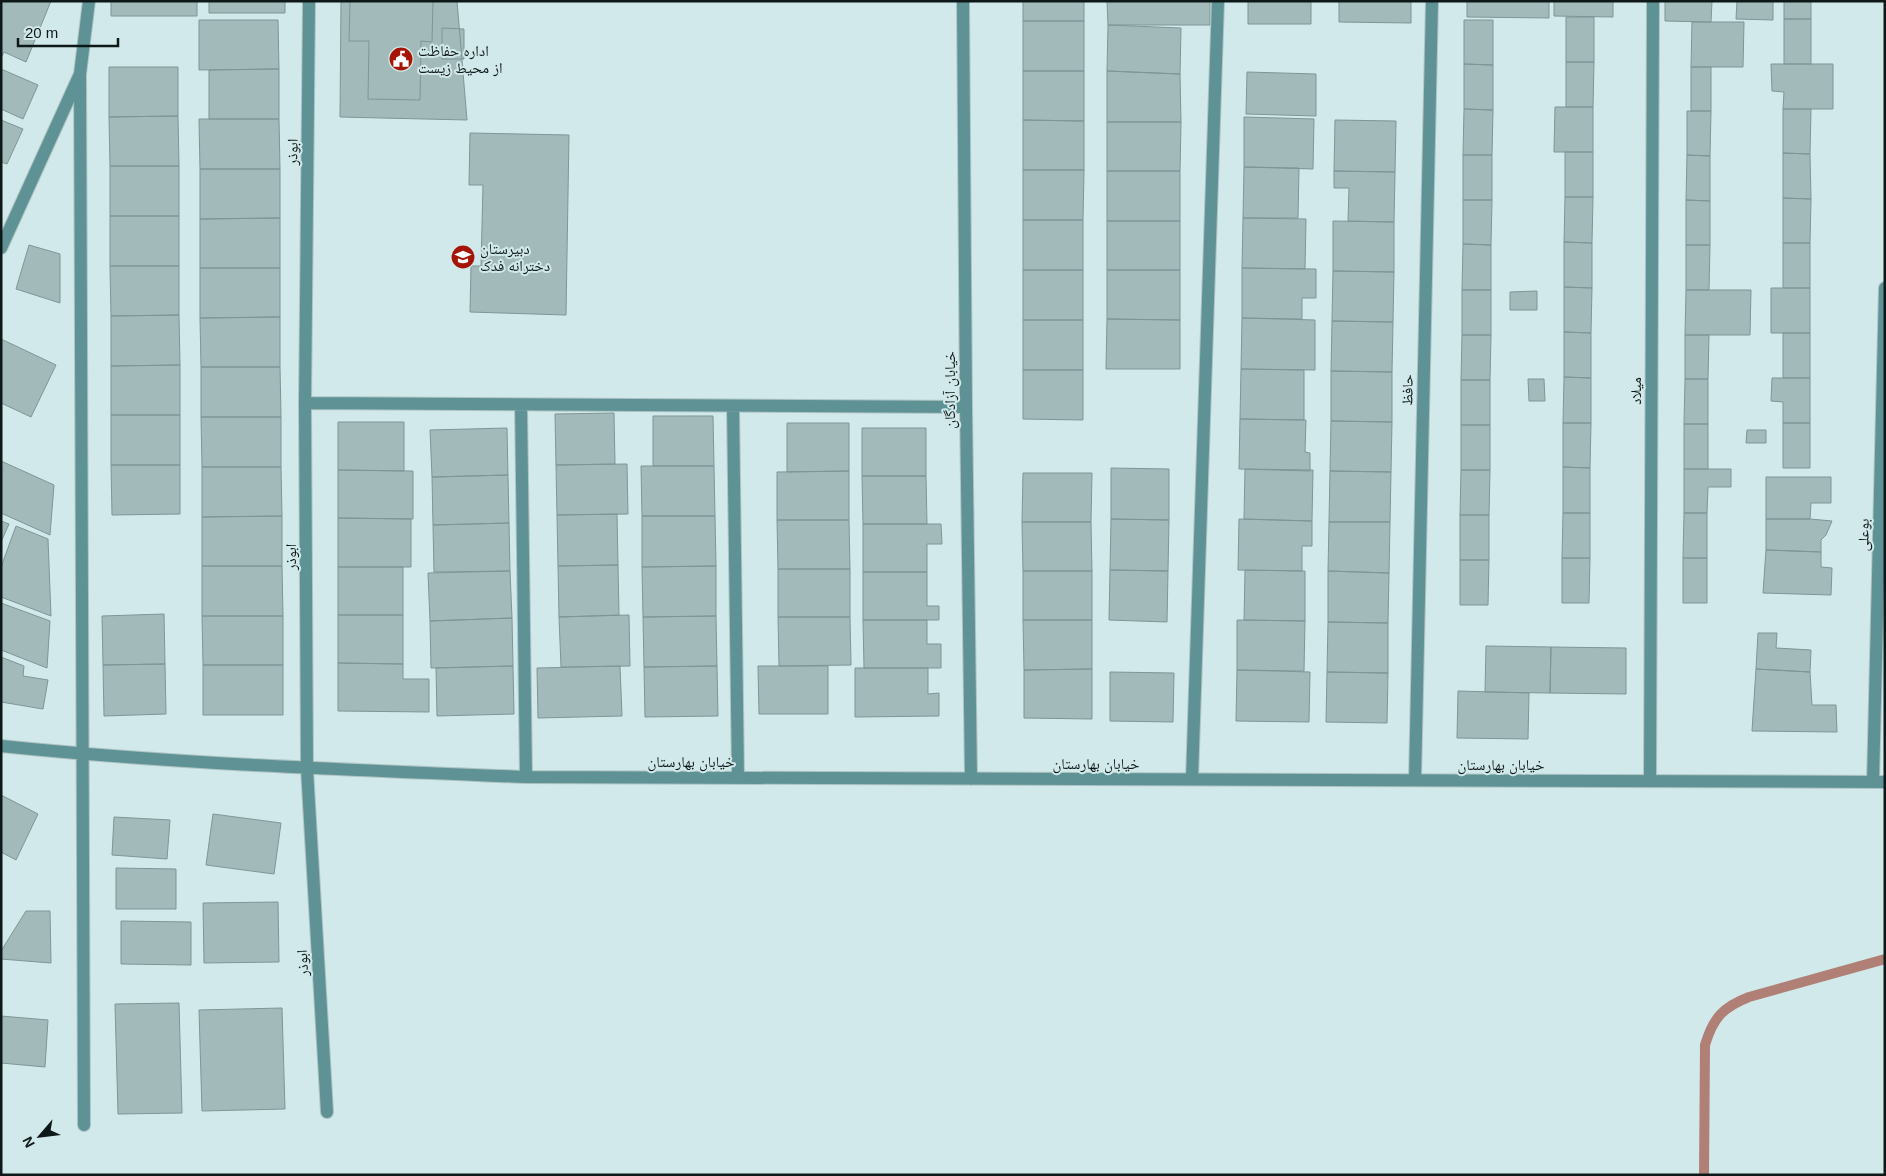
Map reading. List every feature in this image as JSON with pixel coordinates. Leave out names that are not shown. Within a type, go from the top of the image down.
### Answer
[{"type":"street","points":[[84,1125],[80,74],[89,1]]},
{"type":"street","name":"ابوذر","points":[[310,1],[305,403],[308,769],[327,1112]]},
{"type":"street","name":"خیابان آزادگان","points":[[963,1],[971,779]]},
{"type":"street","points":[[1192,779],[1218,1]]},
{"type":"street","name":"حافظ","points":[[1415,780],[1432,1]]},
{"type":"street","name":"میلاد","points":[[1650,781],[1653,1]]},
{"type":"street","points":[[1,248],[80,74]]},
{"type":"street","name":"بوعلی","points":[[1879,782],[1885,288]]},
{"type":"street","points":[[305,403],[966,407]]},
{"type":"street","points":[[521,404],[526,777]]},
{"type":"street","points":[[733,406],[738,778]]},
{"type":"street","name":"خیابان بهارستان","points":[[1,746],[84,755],[308,769],[526,777],[1879,782]]},
{"type":"building","points":[[1,1],[51,1],[26,62],[4,52],[1,58]]},
{"type":"building","points":[[111,1],[197,1],[197,16],[111,16]]},
{"type":"building","points":[[209,1],[285,1],[285,13],[209,13]]},
{"type":"building","name":"اداره حفاظت از محیط زیست","points":[[341,1],[457,1],[467,120],[340,117]]},
{"type":"building","points":[[350,1],[433,1],[432,42],[421,41],[420,100],[368,99],[369,41],[349,41]]},
{"type":"building","points":[[1023,1],[1084,1],[1084,21],[1023,21]]},
{"type":"building","points":[[1107,1],[1210,1],[1210,25],[1108,25]]},
{"type":"building","points":[[1248,1],[1311,1],[1311,24],[1248,24]]},
{"type":"building","points":[[1339,1],[1411,1],[1411,23],[1339,22]]},
{"type":"building","points":[[1467,1],[1549,1],[1549,18],[1467,17]]},
{"type":"building","points":[[1554,1],[1613,1],[1613,17],[1554,16]]},
{"type":"building","points":[[1665,1],[1712,1],[1711,22],[1665,21]]},
{"type":"building","points":[[1737,1],[1773,1],[1773,20],[1736,19]]},
{"type":"building","points":[[1784,1],[1811,1],[1811,19],[1784,19]]},
{"type":"building","points":[[1566,17],[1594,17],[1594,62],[1566,62]]},
{"type":"building","points":[[1784,19],[1811,19],[1811,64],[1784,64]]},
{"type":"building","points":[[199,20],[278,20],[279,69],[199,70]]},
{"type":"building","points":[[1464,20],[1493,20],[1493,65],[1464,64]]},
{"type":"building","points":[[1023,21],[1084,21],[1084,71],[1023,71]]},
{"type":"building","points":[[1692,22],[1744,22],[1743,67],[1691,67]]},
{"type":"building","points":[[1108,25],[1181,28],[1180,74],[1107,71]]},
{"type":"building","points":[[442,28],[464,29],[464,59],[442,59]]},
{"type":"building","points":[[1566,62],[1594,62],[1593,107],[1566,107]]},
{"type":"building","points":[[1464,64],[1493,65],[1493,110],[1464,109]]},
{"type":"building","points":[[1771,64],[1833,64],[1833,109],[1783,109],[1784,92],[1772,91]]},
{"type":"building","points":[[109,67],[178,67],[178,116],[109,117]]},
{"type":"building","points":[[1691,67],[1711,67],[1711,111],[1691,111]]},
{"type":"building","points":[[1,69],[38,85],[23,119],[1,109]]},
{"type":"building","points":[[279,69],[279,119],[209,119],[209,70]]},
{"type":"building","points":[[1023,71],[1084,71],[1084,121],[1023,120]]},
{"type":"building","points":[[1107,71],[1180,74],[1181,122],[1107,122]]},
{"type":"building","points":[[1247,72],[1316,74],[1316,116],[1246,114]]},
{"type":"building","points":[[1555,107],[1593,107],[1593,152],[1554,152]]},
{"type":"building","points":[[1464,109],[1493,110],[1492,155],[1463,155]]},
{"type":"building","points":[[1783,109],[1811,109],[1810,154],[1783,153]]},
{"type":"building","points":[[1687,111],[1711,111],[1710,156],[1687,155]]},
{"type":"building","points":[[178,116],[179,166],[110,166],[109,117]]},
{"type":"building","points":[[1244,117],[1314,119],[1313,169],[1244,167]]},
{"type":"building","points":[[199,119],[279,119],[280,169],[200,169]]},
{"type":"building","points":[[1,120],[23,129],[7,164],[1,162]]},
{"type":"building","points":[[1023,120],[1084,121],[1084,170],[1023,170]]},
{"type":"building","points":[[1335,120],[1396,121],[1395,172],[1334,171]]},
{"type":"building","points":[[1107,122],[1181,122],[1180,171],[1107,171]]},
{"type":"building","points":[[470,133],[569,135],[566,315],[470,312],[471,266],[481,266],[483,185],[469,185]]},
{"type":"building","points":[[1565,152],[1593,152],[1593,197],[1565,197]]},
{"type":"building","points":[[1783,153],[1810,154],[1811,199],[1783,198]]},
{"type":"building","points":[[1463,155],[1492,155],[1492,200],[1463,200]]},
{"type":"building","points":[[1687,155],[1710,156],[1710,201],[1686,200]]},
{"type":"building","points":[[110,166],[179,166],[179,216],[110,216]]},
{"type":"building","points":[[1244,167],[1299,168],[1298,218],[1243,218]]},
{"type":"building","points":[[200,169],[280,169],[280,218],[200,219]]},
{"type":"building","points":[[1023,170],[1084,170],[1083,220],[1023,220]]},
{"type":"building","points":[[1107,171],[1180,171],[1180,221],[1107,221]]},
{"type":"building","points":[[1334,171],[1395,172],[1394,222],[1348,221],[1349,188],[1334,188]]},
{"type":"building","points":[[1565,197],[1593,197],[1592,243],[1564,242]]},
{"type":"building","points":[[1783,198],[1811,199],[1810,243],[1783,243]]},
{"type":"building","points":[[1463,200],[1492,200],[1491,245],[1463,244]]},
{"type":"building","points":[[1686,200],[1710,201],[1710,245],[1686,245]]},
{"type":"building","points":[[110,216],[179,216],[179,266],[110,266]]},
{"type":"building","points":[[280,218],[280,268],[200,268],[200,219]]},
{"type":"building","points":[[1243,218],[1306,219],[1305,269],[1242,268]]},
{"type":"building","points":[[1023,220],[1083,220],[1083,270],[1023,270]]},
{"type":"building","points":[[1107,221],[1180,221],[1180,270],[1107,270]]},
{"type":"building","points":[[1333,221],[1394,222],[1394,272],[1333,271]]},
{"type":"building","points":[[1564,242],[1592,243],[1592,288],[1564,287]]},
{"type":"building","points":[[1783,243],[1810,243],[1810,288],[1783,288]]},
{"type":"building","points":[[1463,244],[1491,245],[1491,290],[1462,290]]},
{"type":"building","points":[[29,245],[60,254],[60,303],[16,289]]},
{"type":"building","points":[[1686,245],[1710,245],[1709,290],[1686,290]]},
{"type":"building","points":[[110,266],[179,266],[179,315],[111,316]]},
{"type":"building","points":[[200,268],[280,268],[280,317],[200,318]]},
{"type":"building","points":[[1242,268],[1316,269],[1316,298],[1302,298],[1302,319],[1242,318]]},
{"type":"building","points":[[1023,270],[1083,270],[1083,320],[1023,320]]},
{"type":"building","points":[[1107,270],[1180,270],[1180,320],[1107,319]]},
{"type":"building","points":[[1333,271],[1394,272],[1393,322],[1332,321]]},
{"type":"building","points":[[1564,287],[1592,288],[1591,333],[1564,332]]},
{"type":"building","points":[[1771,288],[1810,288],[1810,333],[1771,333]]},
{"type":"building","points":[[1462,290],[1491,290],[1491,335],[1462,335]]},
{"type":"building","points":[[1686,290],[1751,290],[1750,335],[1685,335]]},
{"type":"building","points":[[1537,291],[1537,310],[1510,310],[1510,292]]},
{"type":"building","points":[[179,315],[180,365],[111,366],[111,316]]},
{"type":"building","points":[[280,317],[280,367],[201,367],[200,318]]},
{"type":"building","points":[[1242,318],[1315,320],[1315,370],[1241,369]]},
{"type":"building","points":[[1107,319],[1180,320],[1180,369],[1106,369]]},
{"type":"building","points":[[1023,320],[1083,320],[1083,370],[1023,370]]},
{"type":"building","points":[[1332,321],[1393,322],[1392,372],[1331,371]]},
{"type":"building","points":[[1564,332],[1591,333],[1591,378],[1564,377]]},
{"type":"building","points":[[1783,333],[1810,333],[1810,378],[1783,378]]},
{"type":"building","points":[[1462,335],[1491,335],[1490,380],[1461,380]]},
{"type":"building","points":[[1685,335],[1709,335],[1708,379],[1685,379]]},
{"type":"building","points":[[1,339],[56,365],[31,417],[1,403]]},
{"type":"building","points":[[180,365],[180,415],[111,415],[111,366]]},
{"type":"building","points":[[201,367],[280,367],[281,417],[201,417]]},
{"type":"building","points":[[1241,369],[1304,370],[1304,420],[1240,419]]},
{"type":"building","points":[[1023,370],[1083,370],[1083,420],[1023,419]]},
{"type":"building","points":[[1331,371],[1392,372],[1392,422],[1331,421]]},
{"type":"building","points":[[1564,377],[1591,378],[1591,423],[1563,423]]},
{"type":"building","points":[[1772,378],[1810,378],[1810,423],[1783,423],[1783,402],[1771,401]]},
{"type":"building","points":[[1528,379],[1544,379],[1545,401],[1529,401]]},
{"type":"building","points":[[1685,379],[1708,379],[1708,424],[1684,424]]},
{"type":"building","points":[[1461,380],[1490,380],[1490,425],[1461,425]]},
{"type":"building","points":[[614,413],[615,464],[556,465],[555,414]]},
{"type":"building","points":[[111,415],[180,415],[180,465],[111,465]]},
{"type":"building","points":[[653,416],[713,416],[714,466],[653,466]]},
{"type":"building","points":[[201,417],[281,417],[281,467],[202,467]]},
{"type":"building","points":[[1240,419],[1306,420],[1305,452],[1310,453],[1310,471],[1239,469]]},
{"type":"building","points":[[1331,421],[1392,422],[1391,472],[1330,471]]},
{"type":"building","points":[[338,422],[404,422],[404,471],[338,470]]},
{"type":"building","points":[[787,423],[849,423],[849,471],[787,472]]},
{"type":"building","points":[[1563,423],[1591,423],[1590,468],[1563,467]]},
{"type":"building","points":[[1783,423],[1810,423],[1810,468],[1783,468]]},
{"type":"building","points":[[1684,424],[1708,424],[1708,469],[1684,469]]},
{"type":"building","points":[[1461,425],[1490,425],[1490,470],[1461,470]]},
{"type":"building","points":[[507,428],[508,475],[432,477],[430,430]]},
{"type":"building","points":[[862,428],[926,428],[926,476],[862,476]]},
{"type":"building","points":[[1747,430],[1766,430],[1766,443],[1746,443]]},
{"type":"building","points":[[1,461],[54,485],[50,535],[1,513]]},
{"type":"building","points":[[627,464],[628,514],[557,515],[556,465]]},
{"type":"building","points":[[111,465],[180,465],[180,514],[112,515]]},
{"type":"building","points":[[641,466],[714,466],[715,516],[642,516]]},
{"type":"building","points":[[202,467],[281,467],[282,516],[202,517]]},
{"type":"building","points":[[1563,467],[1590,468],[1590,513],[1563,513]]},
{"type":"building","points":[[1111,468],[1169,469],[1169,520],[1111,519]]},
{"type":"building","points":[[1245,469],[1313,470],[1312,521],[1244,519]]},
{"type":"building","points":[[1684,469],[1731,469],[1731,487],[1708,487],[1707,513],[1684,513]]},
{"type":"building","points":[[338,470],[413,471],[413,519],[338,518]]},
{"type":"building","points":[[1461,470],[1490,470],[1489,515],[1460,515]]},
{"type":"building","points":[[849,471],[849,520],[777,520],[777,472]]},
{"type":"building","points":[[1330,471],[1391,472],[1390,522],[1329,522]]},
{"type":"building","points":[[1023,473],[1092,473],[1091,522],[1022,522]]},
{"type":"building","points":[[508,475],[509,523],[433,525],[432,477]]},
{"type":"building","points":[[862,476],[926,476],[927,524],[863,524]]},
{"type":"building","points":[[1766,477],[1831,477],[1831,503],[1811,503],[1810,519],[1766,519]]},
{"type":"building","points":[[1563,513],[1590,513],[1590,558],[1562,558]]},
{"type":"building","points":[[1684,513],[1707,513],[1707,558],[1683,558]]},
{"type":"building","points":[[617,514],[618,565],[558,566],[557,515]]},
{"type":"building","points":[[1460,515],[1489,515],[1489,560],[1460,560]]},
{"type":"building","points":[[282,516],[282,566],[202,566],[202,517]]},
{"type":"building","points":[[642,516],[715,516],[716,566],[642,567]]},
{"type":"building","points":[[338,518],[411,519],[411,567],[338,567]]},
{"type":"building","points":[[1111,519],[1169,520],[1168,571],[1110,570]]},
{"type":"building","points":[[1239,519],[1312,521],[1312,546],[1302,546],[1302,571],[1238,570]]},
{"type":"building","points":[[1766,519],[1832,521],[1826,535],[1821,540],[1821,552],[1766,550]]},
{"type":"building","points":[[777,520],[849,520],[850,569],[778,569]]},
{"type":"building","points":[[1,521],[9,524],[1,542]]},
{"type":"building","points":[[1022,522],[1091,522],[1092,571],[1023,571]]},
{"type":"building","points":[[1329,522],[1390,522],[1389,573],[1328,571]]},
{"type":"building","points":[[509,523],[510,571],[434,572],[433,525]]},
{"type":"building","points":[[863,524],[941,524],[942,544],[927,544],[927,572],[863,572]]},
{"type":"building","points":[[16,526],[48,539],[51,616],[1,597],[1,567]]},
{"type":"building","points":[[1766,550],[1821,552],[1821,567],[1832,568],[1831,595],[1763,593]]},
{"type":"building","points":[[1562,558],[1590,558],[1589,603],[1562,603]]},
{"type":"building","points":[[1683,558],[1707,558],[1707,603],[1683,603]]},
{"type":"building","points":[[1460,560],[1489,560],[1488,605],[1460,605]]},
{"type":"building","points":[[618,565],[619,615],[559,617],[558,566]]},
{"type":"building","points":[[202,566],[282,566],[283,616],[202,616]]},
{"type":"building","points":[[716,566],[716,616],[643,617],[642,567]]},
{"type":"building","points":[[338,567],[403,567],[403,615],[338,615]]},
{"type":"building","points":[[778,569],[850,569],[850,617],[778,617]]},
{"type":"building","points":[[1110,570],[1168,571],[1167,622],[1109,620]]},
{"type":"building","points":[[1245,570],[1305,571],[1305,621],[1244,620]]},
{"type":"building","points":[[510,571],[512,618],[430,621],[428,573]]},
{"type":"building","points":[[1023,571],[1092,571],[1092,620],[1023,620]]},
{"type":"building","points":[[1328,571],[1389,573],[1388,623],[1328,622]]},
{"type":"building","points":[[863,572],[927,572],[927,606],[939,606],[939,620],[863,620]]},
{"type":"building","points":[[1,603],[50,621],[47,668],[1,650]]},
{"type":"building","points":[[164,614],[165,664],[103,665],[102,616]]},
{"type":"building","points":[[338,615],[403,615],[403,664],[338,663]]},
{"type":"building","points":[[629,615],[630,666],[561,667],[559,617]]},
{"type":"building","points":[[202,616],[283,616],[283,665],[203,665]]},
{"type":"building","points":[[716,616],[717,666],[644,667],[643,617]]},
{"type":"building","points":[[778,617],[850,617],[851,665],[779,666]]},
{"type":"building","points":[[512,618],[513,666],[431,668],[430,621]]},
{"type":"building","points":[[863,620],[927,620],[927,644],[941,644],[941,668],[864,668]]},
{"type":"building","points":[[1023,620],[1092,620],[1092,669],[1024,670]]},
{"type":"building","points":[[1237,620],[1305,621],[1304,671],[1237,670]]},
{"type":"building","points":[[1328,622],[1388,623],[1388,673],[1327,672]]},
{"type":"building","points":[[1758,633],[1777,633],[1776,648],[1811,650],[1810,672],[1756,669]]},
{"type":"building","points":[[1486,646],[1551,647],[1550,693],[1485,692]]},
{"type":"building","points":[[1551,647],[1626,648],[1626,694],[1550,693]]},
{"type":"building","points":[[1,657],[24,666],[23,676],[48,680],[43,709],[1,702]]},
{"type":"building","points":[[338,663],[403,664],[403,679],[429,679],[429,712],[338,711]]},
{"type":"building","points":[[165,664],[166,714],[104,716],[103,665]]},
{"type":"building","points":[[203,665],[283,665],[283,715],[203,715]]},
{"type":"building","points":[[513,666],[514,714],[437,716],[436,668]]},
{"type":"building","points":[[620,666],[622,716],[538,718],[537,668]]},
{"type":"building","points":[[717,666],[718,716],[645,717],[644,667]]},
{"type":"building","points":[[758,666],[828,666],[828,714],[759,714]]},
{"type":"building","points":[[855,668],[928,668],[928,694],[939,693],[939,716],[855,717]]},
{"type":"building","points":[[1092,669],[1092,719],[1024,718],[1024,670]]},
{"type":"building","points":[[1756,669],[1810,672],[1812,705],[1836,705],[1837,732],[1752,731]]},
{"type":"building","points":[[1237,670],[1310,672],[1309,722],[1236,721]]},
{"type":"building","points":[[1110,672],[1174,673],[1173,722],[1110,721]]},
{"type":"building","points":[[1327,672],[1388,673],[1387,723],[1326,722]]},
{"type":"building","points":[[1458,691],[1529,693],[1528,739],[1457,738]]},
{"type":"building","points":[[1,795],[38,814],[16,860],[1,852]]},
{"type":"building","points":[[213,814],[281,823],[274,874],[206,865]]},
{"type":"building","points":[[114,817],[170,820],[167,859],[112,855]]},
{"type":"building","points":[[116,868],[176,869],[176,909],[116,909]]},
{"type":"building","points":[[278,902],[279,962],[204,963],[203,903]]},
{"type":"building","points":[[26,911],[50,911],[51,963],[1,959],[1,951]]},
{"type":"building","points":[[121,921],[191,922],[191,965],[121,964]]},
{"type":"building","points":[[179,1003],[182,1113],[118,1114],[115,1004]]},
{"type":"building","points":[[282,1008],[285,1109],[202,1111],[199,1010]]},
{"type":"building","points":[[1,1016],[48,1020],[45,1067],[1,1063]]},
{"type":"waterway","points":[[1704,1175],[1705,1045],[1720,1015],[1732,1005],[1749,997],[1885,959]]},
{"type":"place","name":"اداره حفاظت از محیط زیست","points":[[401,59]]},
{"type":"place","name":"دبیرستان دخترانه فدک","points":[[463,257]]}]
